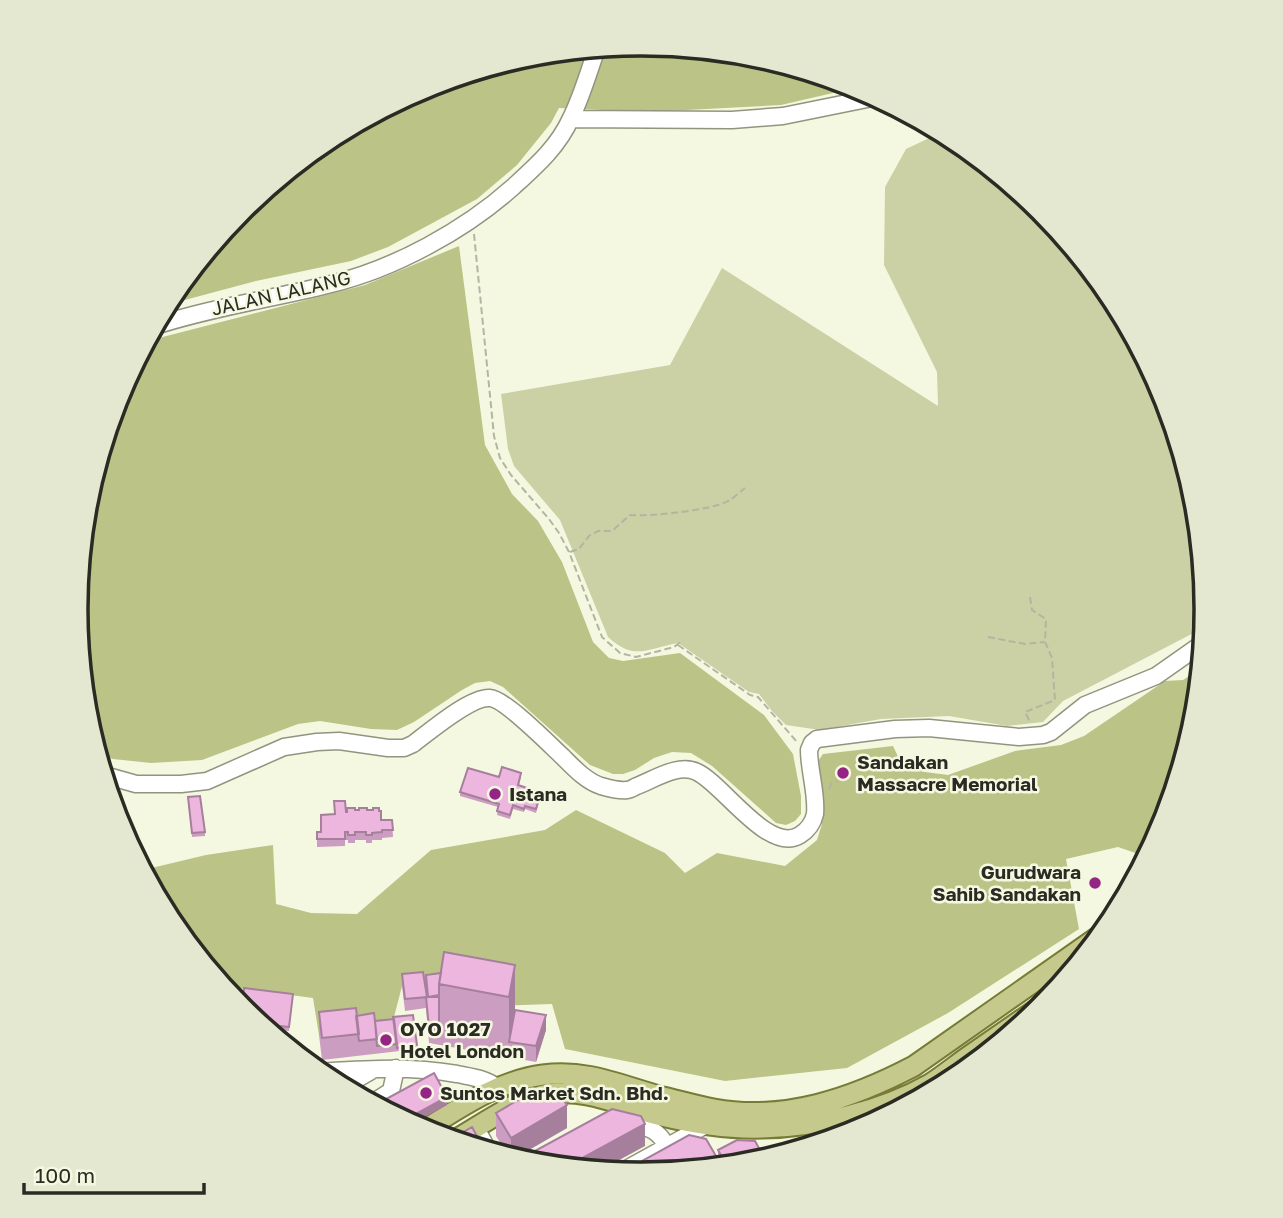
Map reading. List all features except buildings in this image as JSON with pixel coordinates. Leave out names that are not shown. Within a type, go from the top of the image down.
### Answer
[{"type":"main road","points":[[436,1122],[475,1098],[498,1088],[523,1079],[568,1073],[585,1074],[716,1110],[771,1111],[827,1103],[882,1083],[914,1066],[1073,954]]},
{"type":"main road","points":[[466,1134],[529,1098],[563,1092],[601,1098],[662,1116],[706,1125],[741,1128],[848,1122]]},
{"type":"main road","points":[[887,1105],[903,1096]]},
{"type":"main road","points":[[475,1098],[472,1115],[476,1128]]},
{"type":"street","name":"JALAN LALANG","points":[[170,321],[334,284],[395,262],[472,219],[499,200],[548,155],[571,119],[593,58]]},
{"type":"street","points":[[571,119],[732,120],[783,116],[859,101]]},
{"type":"street","points":[[115,778],[136,784],[208,781],[284,747],[317,742],[340,741],[404,748],[465,706],[488,698],[494,699],[531,727],[582,775],[600,786],[628,790],[679,769],[695,771],[712,782],[752,820],[771,833],[788,839],[797,837],[812,823],[815,802],[809,750],[817,739],[895,729],[929,728],[1019,737],[1037,736],[1051,732],[1084,705],[1156,676],[1193,650]]},
{"type":"street","points":[[354,1081],[377,1068]]},
{"type":"street","points":[[382,1097],[391,1091],[396,1068]]},
{"type":"street","points":[[337,1071],[415,1068],[482,1079],[498,1088]]},
{"type":"street","points":[[611,1118],[655,1131],[662,1136],[667,1147]]},
{"type":"street","points":[[640,1162],[706,1125]]},
{"type":"street","points":[[476,1128],[482,1138]]},
{"type":"path","points":[[472,219],[494,436],[500,458],[549,519],[569,552],[602,637],[620,653],[636,657],[674,647],[682,641]]},
{"type":"path","points":[[569,552],[579,549],[589,536],[598,531],[612,531],[629,515],[641,516],[702,508],[726,502],[745,488]]},
{"type":"path","points":[[1030,597],[1032,610],[1045,620],[1045,642],[1052,658],[1055,701],[1025,712],[1037,736]]},
{"type":"path","points":[[988,637],[1025,644],[1045,642]]},
{"type":"path","points":[[677,645],[750,695],[758,697],[801,748]]},
{"type":"green space","points":[[642,56],[678,57],[749,67],[785,75],[837,92],[781,105],[648,112],[559,108],[551,123],[517,165],[477,199],[388,247],[351,261],[256,281],[183,300],[203,272],[250,218],[305,170],[365,130],[430,98],[464,85],[498,75],[569,61]]},
{"type":"green space","points":[[930,138],[949,149],[1006,193],[1057,244],[1101,302],[1137,364],[1165,431],[1176,466],[1190,537],[1193,633],[1063,701],[1043,722],[1007,726],[949,716],[881,719],[820,730],[786,725],[759,694],[749,692],[678,643],[641,651],[625,649],[608,637],[560,520],[514,466],[508,449],[501,394],[670,365],[722,268],[938,406],[937,372],[884,265],[885,187],[906,149]]},
{"type":"green space","points":[[459,246],[485,445],[512,494],[538,521],[562,562],[593,642],[609,658],[623,661],[680,653],[764,715],[793,754],[801,796],[801,814],[795,821],[786,825],[776,823],[712,766],[691,753],[672,752],[623,774],[613,774],[590,765],[503,687],[490,681],[475,683],[397,730],[320,721],[298,724],[202,760],[151,763],[109,758],[93,681],[90,645],[89,596],[93,537],[107,466],[118,431],[160,338],[365,285]]},
{"type":"green space","points":[[1190,675],[1176,752],[1165,787],[1137,854],[1118,847],[1066,859],[1079,929],[948,1013],[847,1068],[725,1081],[565,1049],[552,1004],[464,1007],[458,979],[402,986],[393,1021],[319,1035],[313,998],[239,988],[203,946],[153,868],[206,855],[273,845],[276,904],[311,913],[357,914],[431,850],[545,830],[576,810],[665,853],[685,873],[717,853],[785,866],[817,840],[822,824],[818,761],[823,754],[893,746],[903,767],[948,775],[1015,751],[1061,745],[1084,736],[1165,681],[1183,680]]},
{"type":"place","name":"Sandakan Massacre Memorial","points":[[843,773]]},
{"type":"place","name":"Istana","points":[[495,794]]},
{"type":"place","name":"Gurudwara Sahib Sandakan","points":[[1095,883]]},
{"type":"place","name":"OYO 1027 Hotel London","points":[[386,1040]]},
{"type":"place","name":"Suntos Market Sdn. Bhd.","points":[[426,1093]]}]
